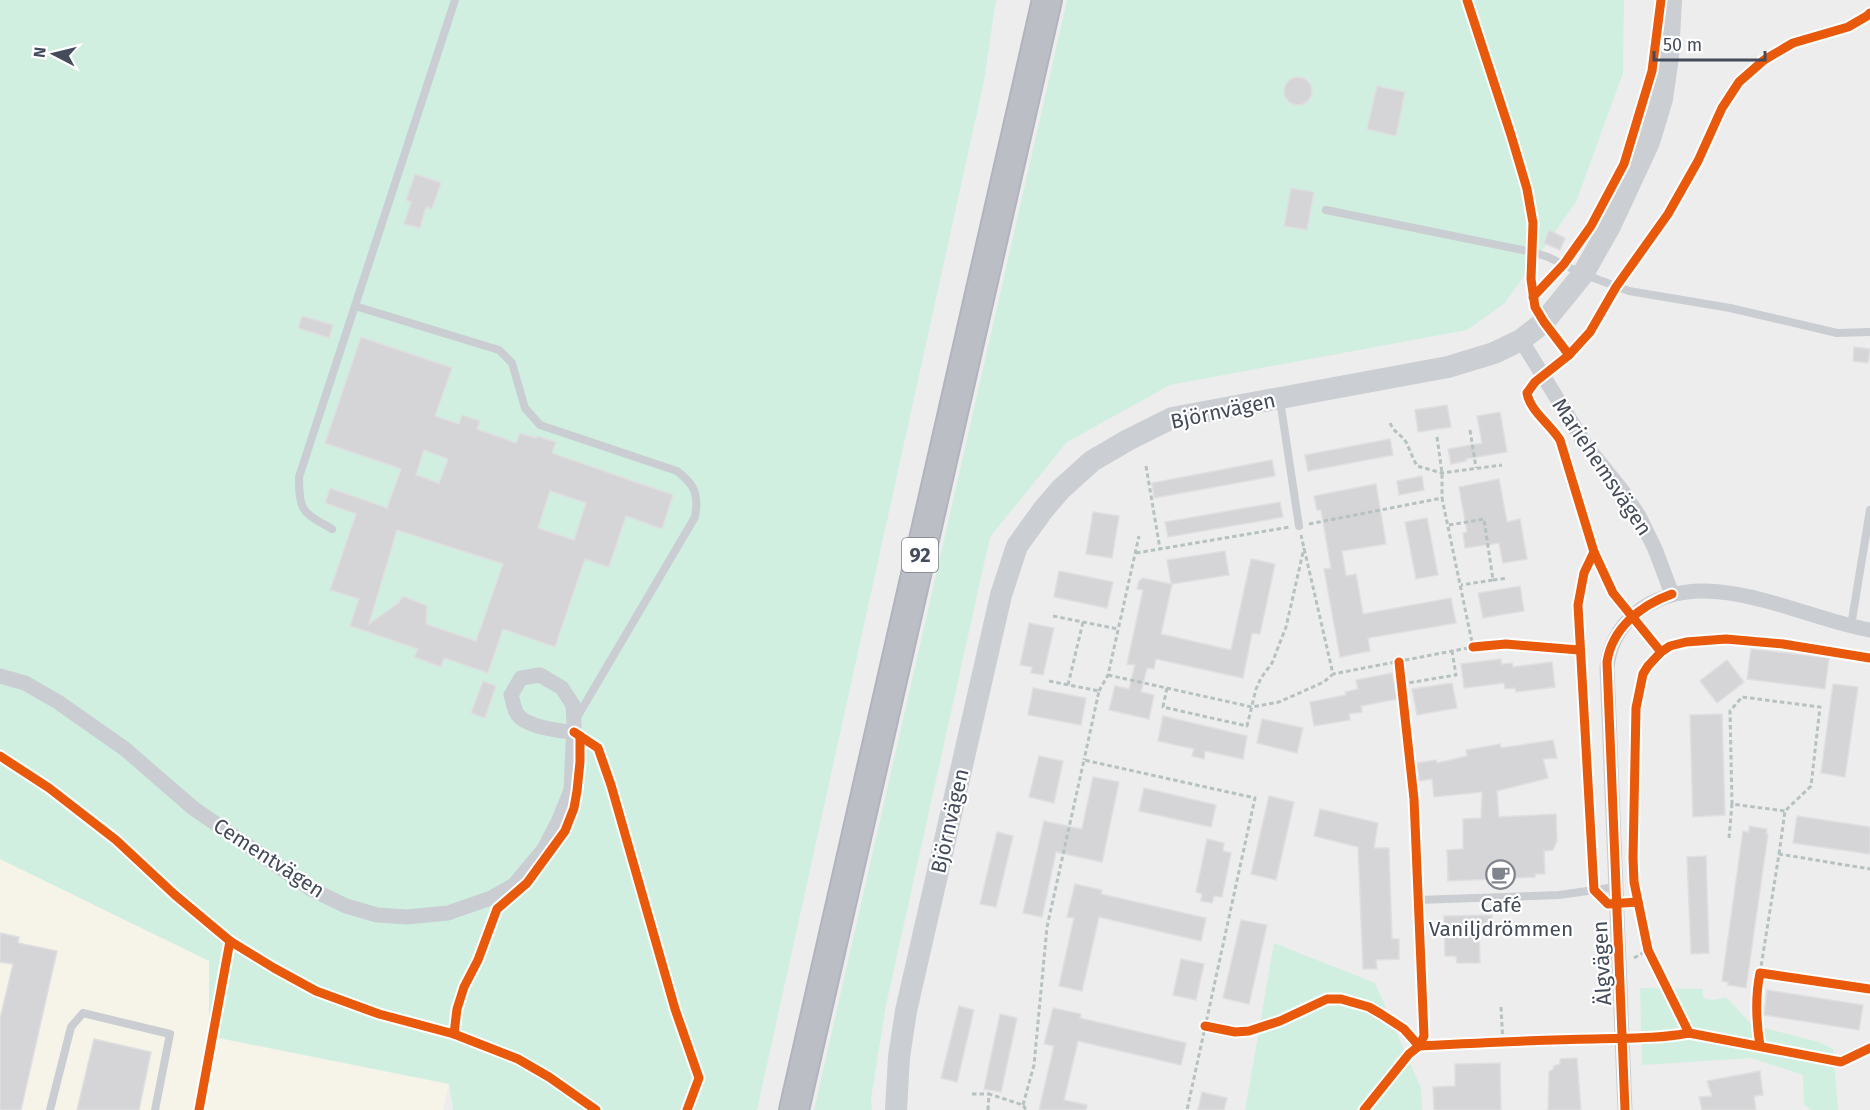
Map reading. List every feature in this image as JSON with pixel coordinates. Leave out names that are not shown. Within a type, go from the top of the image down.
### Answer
[{"type":"highway","name":"92","points":[[777,1110],[993,167],[1029,0]]},
{"type":"highway","name":"92","points":[[794,1110],[1047,0]]},
{"type":"street","name":"Björnvägen","points":[[896,1110],[899,1057],[906,1011],[1001,595],[1017,546],[1061,489],[1092,461],[1172,418],[1448,367],[1494,353],[1521,340],[1544,322],[1583,274],[1610,226],[1649,142],[1662,99],[1668,57],[1671,0]]},
{"type":"street","name":"Mariehemsvägen","points":[[1521,340],[1587,447],[1621,489],[1639,516],[1655,549],[1672,594]]},
{"type":"street","points":[[1672,594],[1704,591],[1755,598],[1791,607],[1850,627],[1870,630]]},
{"type":"street","name":"Älgvägen","points":[[1625,1110],[1608,657],[1617,635],[1629,619],[1643,608],[1672,594]]},
{"type":"street","name":"Cementvägen","points":[[0,676],[25,683],[58,702],[125,748],[193,808],[311,889],[346,906],[377,915],[407,917],[448,913],[490,898],[514,885],[544,849],[571,790],[574,727]]},
{"type":"lane","points":[[332,530],[306,514],[299,500],[299,477],[455,0]]},
{"type":"lane","points":[[1326,210],[1532,252],[1629,291],[1730,308],[1837,333],[1870,332]]},
{"type":"lane","points":[[355,306],[498,350],[512,363],[525,408],[540,425],[677,471],[692,483],[698,503],[695,517],[574,727]]},
{"type":"lane","points":[[1280,399],[1299,526]]},
{"type":"lane","points":[[1850,627],[1870,510]]},
{"type":"lane","points":[[1418,900],[1559,895],[1616,887]]},
{"type":"lane","points":[[50,1110],[71,1027],[83,1012],[170,1035],[155,1110]]},
{"type":"path","points":[[1390,423],[1394,432],[1406,442],[1417,466],[1442,473],[1502,465]]},
{"type":"path","points":[[1470,430],[1476,468]]},
{"type":"path","points":[[1437,437],[1442,473],[1442,498],[1473,647]]},
{"type":"path","points":[[1146,466],[1160,549]]},
{"type":"path","points":[[1136,553],[1299,526],[1442,498]]},
{"type":"path","points":[[1449,525],[1484,519],[1493,580]]},
{"type":"path","points":[[1299,526],[1333,674]]},
{"type":"path","points":[[1023,1105],[1034,1065],[1047,927],[1099,691],[1108,675],[1139,536]]},
{"type":"path","points":[[1167,688],[1163,707],[1247,726],[1256,689],[1272,663],[1286,627],[1304,547]]},
{"type":"path","points":[[1461,585],[1508,578]]},
{"type":"path","points":[[1053,616],[1118,629]]},
{"type":"path","points":[[1068,685],[1083,622]]},
{"type":"path","points":[[1108,675],[1252,707],[1280,702],[1324,682],[1333,674],[1484,646]]},
{"type":"path","points":[[1402,684],[1456,675],[1452,651]]},
{"type":"path","points":[[1399,662],[1403,696]]},
{"type":"path","points":[[1049,681],[1099,691]]},
{"type":"path","points":[[1729,838],[1732,804],[1730,711],[1742,697],[1820,707],[1811,786],[1785,811],[1759,976],[1771,974]]},
{"type":"path","points":[[1084,760],[1255,798],[1187,1110]]},
{"type":"path","points":[[1732,804],[1785,811]]},
{"type":"path","points":[[1779,854],[1870,869]]},
{"type":"path","points":[[1646,940],[1651,957]]},
{"type":"path","points":[[1501,1007],[1504,1054]]},
{"type":"path","points":[[1205,1026],[1216,1029]]},
{"type":"path","points":[[1492,1043],[1514,1042]]},
{"type":"path","points":[[972,1094],[989,1094],[1023,1105],[1026,1110]]},
{"type":"path","points":[[988,1110],[989,1094]]},
{"type":"shaded area","points":[[0,859],[209,961],[209,1036],[449,1084],[443,1110],[0,1110]]},
{"type":"green space","points":[[0,0],[996,0],[984,81],[757,1110],[453,1110],[449,1084],[209,1036],[209,961],[0,859]]},
{"type":"green space","points":[[1067,0],[1624,0],[1623,73],[1576,202],[1505,303],[1467,330],[1170,385],[1067,442],[990,537],[886,1005],[871,1099],[872,1110],[814,1110]]},
{"type":"green space","points":[[1274,943],[1375,983],[1421,1088],[1422,1110],[1245,1110]]},
{"type":"green space","points":[[1640,988],[1703,989],[1703,997],[1706,999],[1726,997],[1752,1025],[1819,1042],[1833,1049],[1838,1110],[1811,1110],[1804,1105],[1803,1075],[1751,1058],[1642,1065]]},
{"type":"building","points":[[1298,77],[1308,81],[1312,91],[1308,101],[1298,105],[1288,101],[1284,91],[1288,81]]},
{"type":"building","points":[[1377,86],[1405,92],[1396,136],[1367,129]]},
{"type":"building","points":[[415,174],[441,183],[432,209],[426,207],[420,228],[404,224],[411,202],[406,200]]},
{"type":"building","points":[[1291,188],[1314,192],[1307,230],[1284,226]]},
{"type":"building","points":[[1549,230],[1565,238],[1560,250],[1544,243]]},
{"type":"building","points":[[302,316],[333,325],[329,338],[298,328]]},
{"type":"building","points":[[361,337],[452,368],[435,416],[459,424],[462,415],[480,421],[477,429],[516,443],[520,433],[556,442],[552,453],[673,495],[662,529],[626,516],[609,567],[585,559],[555,647],[503,629],[488,673],[444,658],[441,667],[414,657],[418,649],[350,626],[359,599],[330,590],[356,514],[325,503],[330,488],[387,508],[401,469],[325,443]],"holes":[[[424,450],[448,459],[439,483],[416,475]],[[550,491],[586,503],[574,540],[538,528]],[[397,530],[503,564],[476,641],[426,624],[427,606],[403,596],[398,603],[369,624]]]},
{"type":"building","points":[[1854,347],[1870,349],[1868,363],[1853,361]]},
{"type":"building","points":[[1447,405],[1451,427],[1418,432],[1415,410]]},
{"type":"building","points":[[1500,412],[1507,452],[1451,464],[1448,449],[1482,443],[1477,416]]},
{"type":"building","points":[[1390,439],[1393,455],[1308,471],[1305,455]]},
{"type":"building","points":[[1272,460],[1275,476],[1154,498],[1152,483]]},
{"type":"building","points":[[1422,476],[1424,490],[1399,495],[1397,481]]},
{"type":"building","points":[[1499,479],[1507,522],[1520,519],[1527,559],[1503,563],[1499,543],[1465,548],[1463,533],[1467,532],[1459,487]]},
{"type":"building","points":[[1376,484],[1386,544],[1342,551],[1346,576],[1356,574],[1363,614],[1451,598],[1456,623],[1368,638],[1370,651],[1340,657],[1324,569],[1331,568],[1321,510],[1317,510],[1314,496]]},
{"type":"building","points":[[1280,502],[1283,517],[1168,537],[1165,522]]},
{"type":"building","points":[[1093,512],[1119,516],[1112,558],[1086,554]]},
{"type":"building","points":[[1427,518],[1438,575],[1416,579],[1405,522]]},
{"type":"building","points":[[1225,551],[1229,575],[1172,584],[1161,634],[1231,650],[1251,559],[1275,564],[1260,634],[1252,633],[1243,678],[1156,659],[1154,669],[1147,668],[1141,692],[1154,695],[1149,719],[1109,710],[1115,686],[1129,689],[1135,665],[1127,664],[1143,590],[1137,589],[1139,581],[1143,578],[1171,584],[1167,560]]},
{"type":"building","points":[[1059,571],[1113,582],[1107,608],[1054,597]]},
{"type":"building","points":[[1520,586],[1524,611],[1483,618],[1478,593]]},
{"type":"building","points":[[1029,623],[1054,628],[1043,675],[1031,673],[1032,667],[1020,665]]},
{"type":"building","points":[[1751,649],[1829,658],[1825,689],[1747,679]]},
{"type":"building","points":[[1501,659],[1501,664],[1512,663],[1513,667],[1552,662],[1555,687],[1516,692],[1515,688],[1505,689],[1504,683],[1464,688],[1461,664]]},
{"type":"building","points":[[1727,660],[1744,682],[1717,703],[1700,681]]},
{"type":"building","points":[[1392,673],[1397,699],[1361,706],[1362,712],[1349,714],[1350,720],[1314,726],[1310,702],[1346,695],[1345,692],[1358,689],[1356,680]]},
{"type":"building","points":[[483,681],[496,686],[485,718],[471,713]]},
{"type":"building","points":[[1452,683],[1457,708],[1417,715],[1412,689]]},
{"type":"building","points":[[1833,684],[1858,687],[1845,777],[1821,773]]},
{"type":"building","points":[[1033,688],[1086,698],[1081,725],[1028,715]]},
{"type":"building","points":[[1722,714],[1725,815],[1693,817],[1690,715]]},
{"type":"building","points":[[1163,716],[1247,736],[1243,759],[1205,751],[1204,759],[1192,756],[1194,749],[1158,741]]},
{"type":"building","points":[[1262,719],[1303,728],[1297,753],[1257,743]]},
{"type":"building","points":[[1553,740],[1557,758],[1543,759],[1548,778],[1497,791],[1499,817],[1556,814],[1557,841],[1553,850],[1544,851],[1545,874],[1535,874],[1535,877],[1448,881],[1447,850],[1463,849],[1463,819],[1481,818],[1482,792],[1434,797],[1432,779],[1419,781],[1417,763],[1436,760],[1437,763],[1467,756],[1466,750],[1500,744],[1501,748]]},
{"type":"building","points":[[1039,756],[1063,761],[1054,803],[1029,797]]},
{"type":"building","points":[[1093,777],[1119,782],[1102,862],[1056,852],[1042,917],[1023,913],[1044,821],[1082,829]]},
{"type":"building","points":[[1144,788],[1216,805],[1211,827],[1139,811]]},
{"type":"building","points":[[1269,796],[1294,802],[1276,880],[1251,874]]},
{"type":"building","points":[[1320,809],[1378,823],[1374,848],[1389,848],[1392,939],[1399,939],[1399,959],[1376,960],[1377,969],[1363,969],[1358,847],[1314,836]]},
{"type":"building","points":[[1797,816],[1870,827],[1870,854],[1793,843]]},
{"type":"building","points":[[1749,826],[1767,829],[1766,834],[1768,834],[1746,988],[1728,985],[1728,982],[1722,981],[1743,831],[1749,832]]},
{"type":"building","points":[[997,832],[1013,836],[996,907],[980,904]]},
{"type":"building","points":[[1207,839],[1224,843],[1223,851],[1231,853],[1222,897],[1214,896],[1212,903],[1201,901],[1202,894],[1196,892]]},
{"type":"building","points":[[1706,856],[1709,953],[1691,954],[1687,857]]},
{"type":"building","points":[[1075,884],[1102,890],[1101,894],[1206,918],[1201,941],[1099,917],[1082,991],[1059,986],[1074,918],[1067,917]]},
{"type":"building","points":[[1492,915],[1492,927],[1479,928],[1480,963],[1457,963],[1456,956],[1445,956],[1444,916]]},
{"type":"building","points":[[1241,920],[1267,925],[1249,1004],[1223,998]]},
{"type":"building","points":[[0,933],[19,937],[18,943],[57,951],[21,1110],[0,1110],[0,1019],[13,964],[0,962]]},
{"type":"building","points":[[1181,959],[1204,964],[1196,1000],[1173,995]]},
{"type":"building","points":[[1767,990],[1863,1005],[1859,1030],[1764,1015]]},
{"type":"building","points":[[959,1006],[974,1010],[957,1082],[941,1078]]},
{"type":"building","points":[[1053,1008],[1081,1014],[1080,1018],[1186,1043],[1181,1065],[1078,1041],[1064,1100],[1087,1105],[1086,1110],[1039,1110],[1054,1046],[1044,1044]]},
{"type":"building","points":[[1000,1014],[1017,1018],[1001,1092],[984,1089]]},
{"type":"building","points":[[94,1039],[151,1052],[139,1110],[77,1110]]},
{"type":"building","points":[[1577,1058],[1581,1110],[1548,1110],[1549,1072],[1554,1066],[1560,1064],[1560,1059]]},
{"type":"building","points":[[1500,1063],[1501,1110],[1434,1110],[1433,1087],[1455,1086],[1455,1064]]},
{"type":"building","points":[[1760,1071],[1763,1095],[1754,1096],[1756,1110],[1702,1110],[1699,1097],[1712,1096],[1707,1081]]},
{"type":"building","points":[[1202,1092],[1227,1098],[1224,1110],[1198,1110]]},
{"type":"cycle path","points":[[1467,0],[1527,189],[1533,223],[1531,279],[1535,307],[1569,355]]},
{"type":"cycle path","points":[[1533,297],[1564,264],[1591,226],[1624,164],[1652,71],[1661,0]]},
{"type":"cycle path","points":[[1638,902],[1608,904],[1594,890],[1578,605],[1584,573],[1594,552],[1560,440],[1536,412],[1527,393],[1535,382],[1569,355],[1590,332],[1616,287],[1668,214],[1698,161],[1722,108],[1739,82],[1764,60],[1793,43],[1848,27],[1870,13]]},
{"type":"cycle path","points":[[1594,552],[1613,593],[1661,652]]},
{"type":"cycle path","points":[[1625,1110],[1607,662],[1615,639],[1630,619],[1649,604],[1672,594]]},
{"type":"cycle path","points":[[1689,1033],[1648,950],[1634,882],[1636,708],[1643,674],[1661,652],[1670,646],[1686,642],[1726,639],[1783,644],[1870,658]]},
{"type":"cycle path","points":[[1473,647],[1506,644],[1579,650]]},
{"type":"cycle path","points":[[1364,1110],[1409,1054],[1419,1046],[1424,1036],[1414,799],[1399,662]]},
{"type":"cycle path","points":[[574,732],[598,748],[611,785],[675,1009],[699,1078],[687,1110]]},
{"type":"cycle path","points":[[454,1034],[457,1009],[464,987],[478,960],[497,909],[527,883],[565,831],[574,808],[577,791],[580,736]]},
{"type":"cycle path","points":[[0,756],[49,788],[116,840],[175,895],[230,941],[274,968],[316,991],[379,1014],[454,1034],[518,1059],[549,1077],[596,1110]]},
{"type":"cycle path","points":[[199,1110],[230,941]]},
{"type":"cycle path","points":[[1760,1046],[1757,1009],[1760,973],[1870,989]]},
{"type":"cycle path","points":[[1205,1026],[1235,1032],[1249,1031],[1280,1021],[1327,999],[1341,999],[1369,1007],[1381,1014],[1404,1029],[1419,1046],[1641,1038],[1689,1033],[1841,1062],[1870,1048]]},
{"type":"place","name":"Café Vaniljdrömmen","points":[[1501,874]]}]
